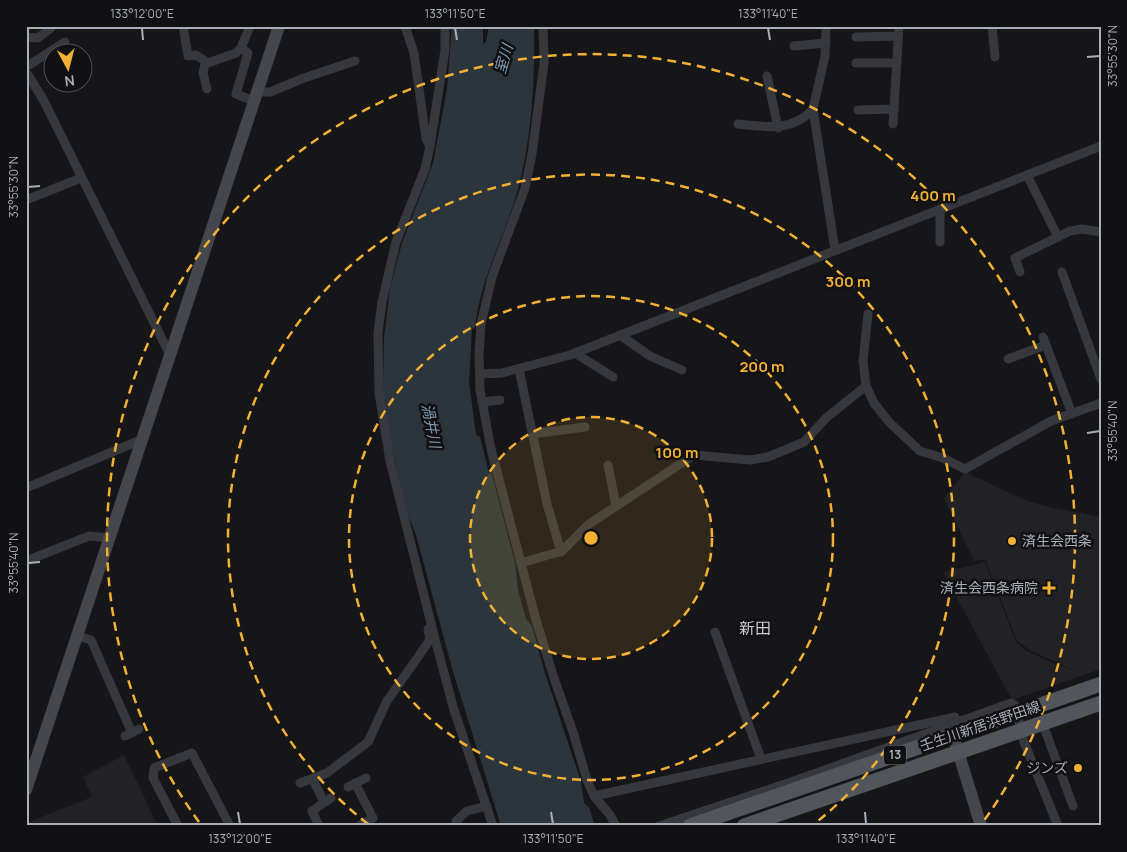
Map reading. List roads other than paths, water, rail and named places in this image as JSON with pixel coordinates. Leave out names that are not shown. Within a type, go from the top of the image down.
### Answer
[{"type":"main road","name":"壬生川新居浜野田線","points":[[690,826],[1101,684]]},
{"type":"main road","name":"壬生川新居浜野田線","points":[[744,826],[958,750],[1101,702]]},
{"type":"street","points":[[183,26],[188,56],[196,55],[207,62],[232,56],[241,48],[250,26]]},
{"type":"street","points":[[26,790],[279,26]]},
{"type":"street","points":[[405,26],[414,53],[426,139],[430,146]]},
{"type":"street","points":[[445,26],[445,50],[430,146],[424,169],[396,242],[390,265],[381,310],[377,366],[384,433],[429,618],[454,710],[493,826]]},
{"type":"street","points":[[543,26],[544,63],[532,154],[525,188],[509,235],[498,259],[481,324],[480,374],[482,402],[491,449],[551,670],[594,796],[616,826]]},
{"type":"street","points":[[826,26],[826,44],[813,109],[835,250]]},
{"type":"street","points":[[893,124],[899,26]]},
{"type":"street","points":[[992,26],[995,57]]},
{"type":"street","points":[[26,38],[38,38],[51,28]]},
{"type":"street","points":[[856,37],[898,36]]},
{"type":"street","points":[[794,46],[826,44]]},
{"type":"street","points":[[241,48],[248,54],[236,94],[256,97],[355,61]]},
{"type":"street","points":[[26,67],[42,57]]},
{"type":"street","points":[[207,62],[203,73],[207,89]]},
{"type":"street","points":[[856,63],[897,63]]},
{"type":"street","points":[[26,72],[42,99],[170,355]]},
{"type":"street","points":[[767,76],[778,128]]},
{"type":"street","points":[[738,124],[778,128],[790,124],[813,109]]},
{"type":"street","points":[[858,110],[894,109]]},
{"type":"street","points":[[480,374],[502,374],[575,353],[1101,146]]},
{"type":"street","points":[[1028,175],[1058,236]]},
{"type":"street","points":[[26,200],[81,178]]},
{"type":"street","points":[[940,209],[940,242]]},
{"type":"street","points":[[1020,272],[1015,258],[1058,236],[1075,229],[1101,232]]},
{"type":"street","points":[[1062,272],[1101,379]]},
{"type":"street","points":[[868,314],[863,361],[866,386],[882,413],[920,451],[943,458],[965,469],[1051,421],[1101,403]]},
{"type":"street","points":[[620,335],[650,356],[682,370]]},
{"type":"street","points":[[1008,359],[1044,341],[1072,414]]},
{"type":"street","points":[[575,353],[613,377]]},
{"type":"street","points":[[519,369],[547,504],[561,552]]},
{"type":"street","points":[[521,563],[561,552],[589,524],[694,455],[758,459],[768,457],[804,442],[826,418],[866,386]]},
{"type":"street","points":[[482,402],[500,400]]},
{"type":"street","points":[[532,434],[585,427]]},
{"type":"street","points":[[26,488],[143,439]]},
{"type":"street","points":[[608,464],[616,506]]},
{"type":"street","points":[[26,561],[89,536],[110,538]]},
{"type":"street","points":[[300,783],[313,780],[327,773],[371,738],[387,701],[428,644],[430,639],[427,622],[429,618]]},
{"type":"street","points":[[715,632],[761,759]]},
{"type":"street","points":[[78,636],[91,640],[132,732]]},
{"type":"street","points":[[659,826],[1011,703],[1015,705],[1024,742],[1058,826]]},
{"type":"street","points":[[594,796],[969,714],[977,714]]},
{"type":"street","points":[[1042,722],[1073,806]]},
{"type":"street","points":[[953,736],[981,826]]},
{"type":"street","points":[[178,826],[153,778],[154,768],[192,753],[230,826]]},
{"type":"street","points":[[364,825],[372,818],[352,785],[366,778]]},
{"type":"street","points":[[313,780],[327,800],[312,811],[319,826]]},
{"type":"street","points":[[458,826],[456,821],[459,816],[487,806]]},
{"type":"water","points":[[452,26],[483,26],[483,44],[486,42],[489,26],[534,26],[533,88],[527,149],[513,207],[487,275],[475,328],[472,329],[469,382],[476,435],[480,437],[489,473],[492,474],[515,563],[518,590],[526,619],[532,626],[545,673],[581,782],[584,803],[589,807],[595,826],[501,826],[452,668],[416,535],[405,507],[391,443],[383,392],[384,338],[390,288],[402,243],[433,163],[447,89]]},
{"type":"place","name":"済生会西条","points":[[1012,541]]},
{"type":"place","name":"済生会西条病院","points":[[1049,588]]},
{"type":"place","name":"ジンズ","points":[[1078,768]]},
{"type":"district","name":"新田","points":[[755,628]]},
{"type":"water label","name":"室川","points":[[504,59]]},
{"type":"water label","name":"渦井川","points":[[431,426]]}]
